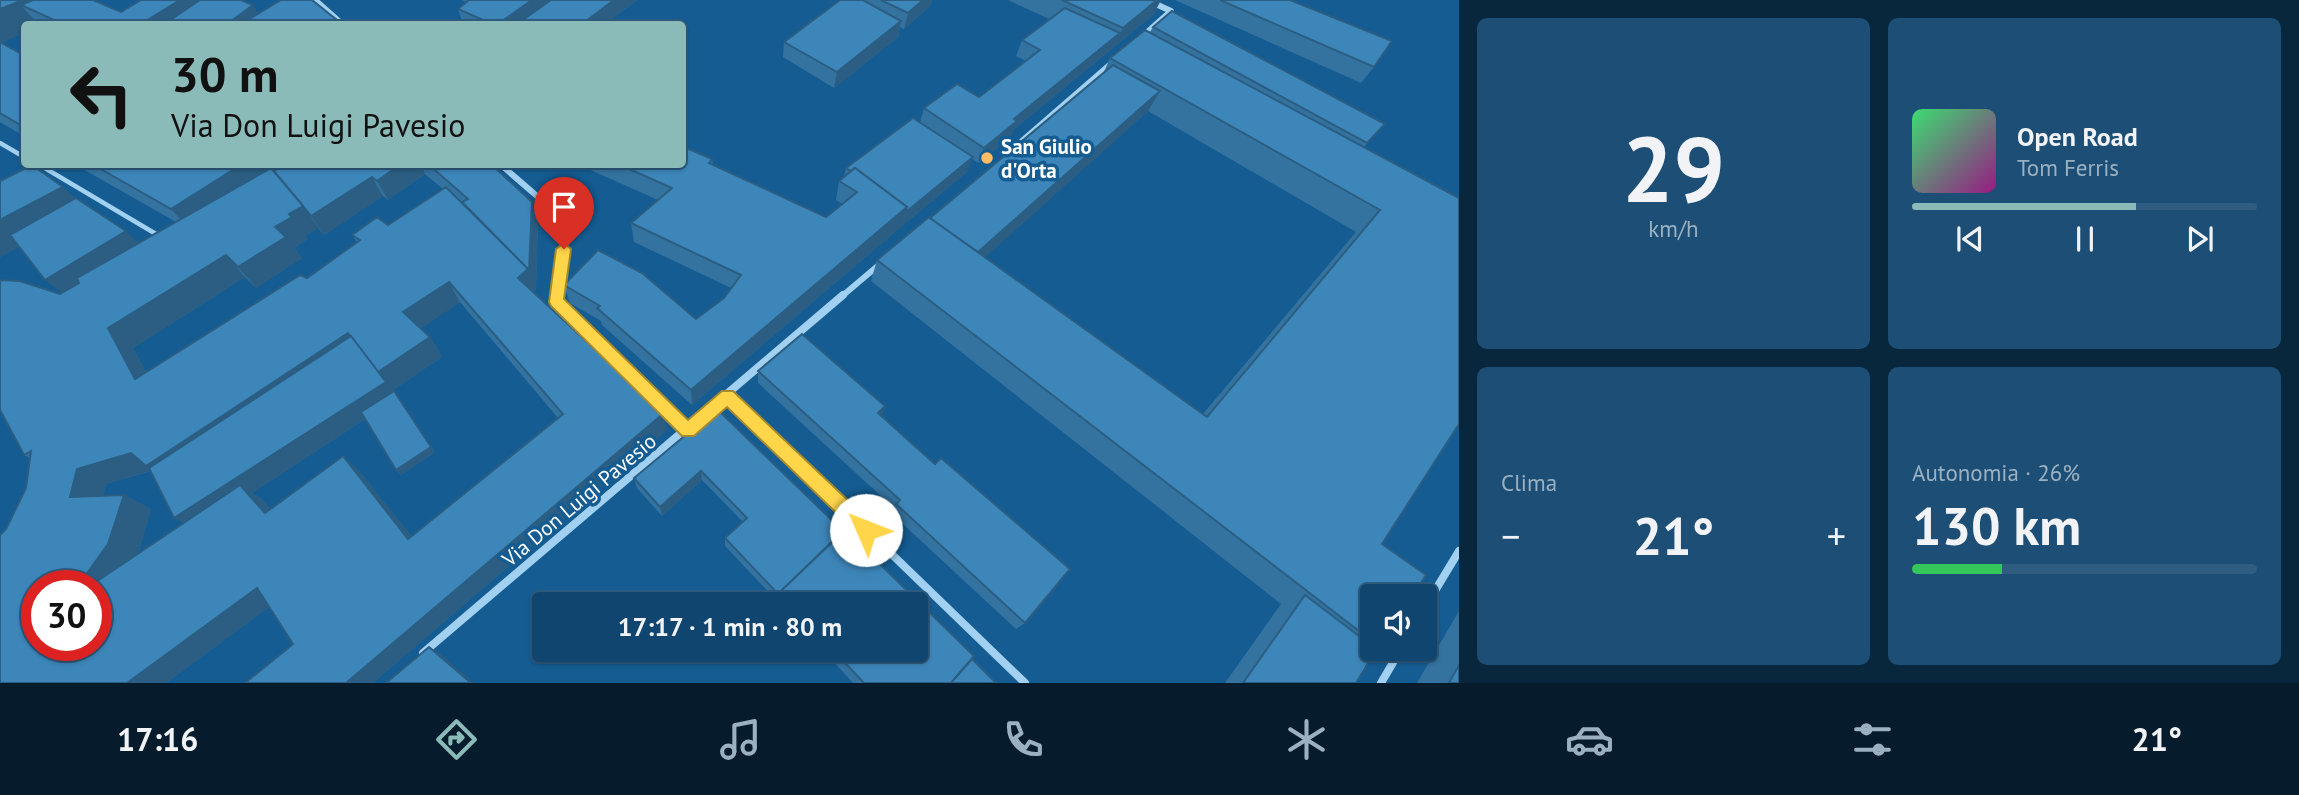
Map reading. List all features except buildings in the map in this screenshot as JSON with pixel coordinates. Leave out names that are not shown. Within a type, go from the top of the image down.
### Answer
[{"type":"street","points":[[315,0],[339,21]]},
{"type":"street","points":[[1131,46],[1171,11],[1147,0]]},
{"type":"street","points":[[997,163],[1121,55]]},
{"type":"street","points":[[505,168],[567,222],[556,302],[688,431]]},
{"type":"street","name":"Via Don Luigi Pavesio","points":[[419,657],[688,431],[884,261]]},
{"type":"street","points":[[727,396],[1025,683]]},
{"type":"street","points":[[1437,588],[1459,551]]},
{"type":"street","points":[[1381,683],[1394,661]]},
{"type":"lane","points":[[0,143],[21,155]]},
{"type":"lane","points":[[44,168],[167,240]]},
{"type":"place","name":"San Giulio d'Orta","points":[[987,158]]},
{"type":"route","points":[[564,249],[556,302],[688,431],[727,396],[866,530]]}]
